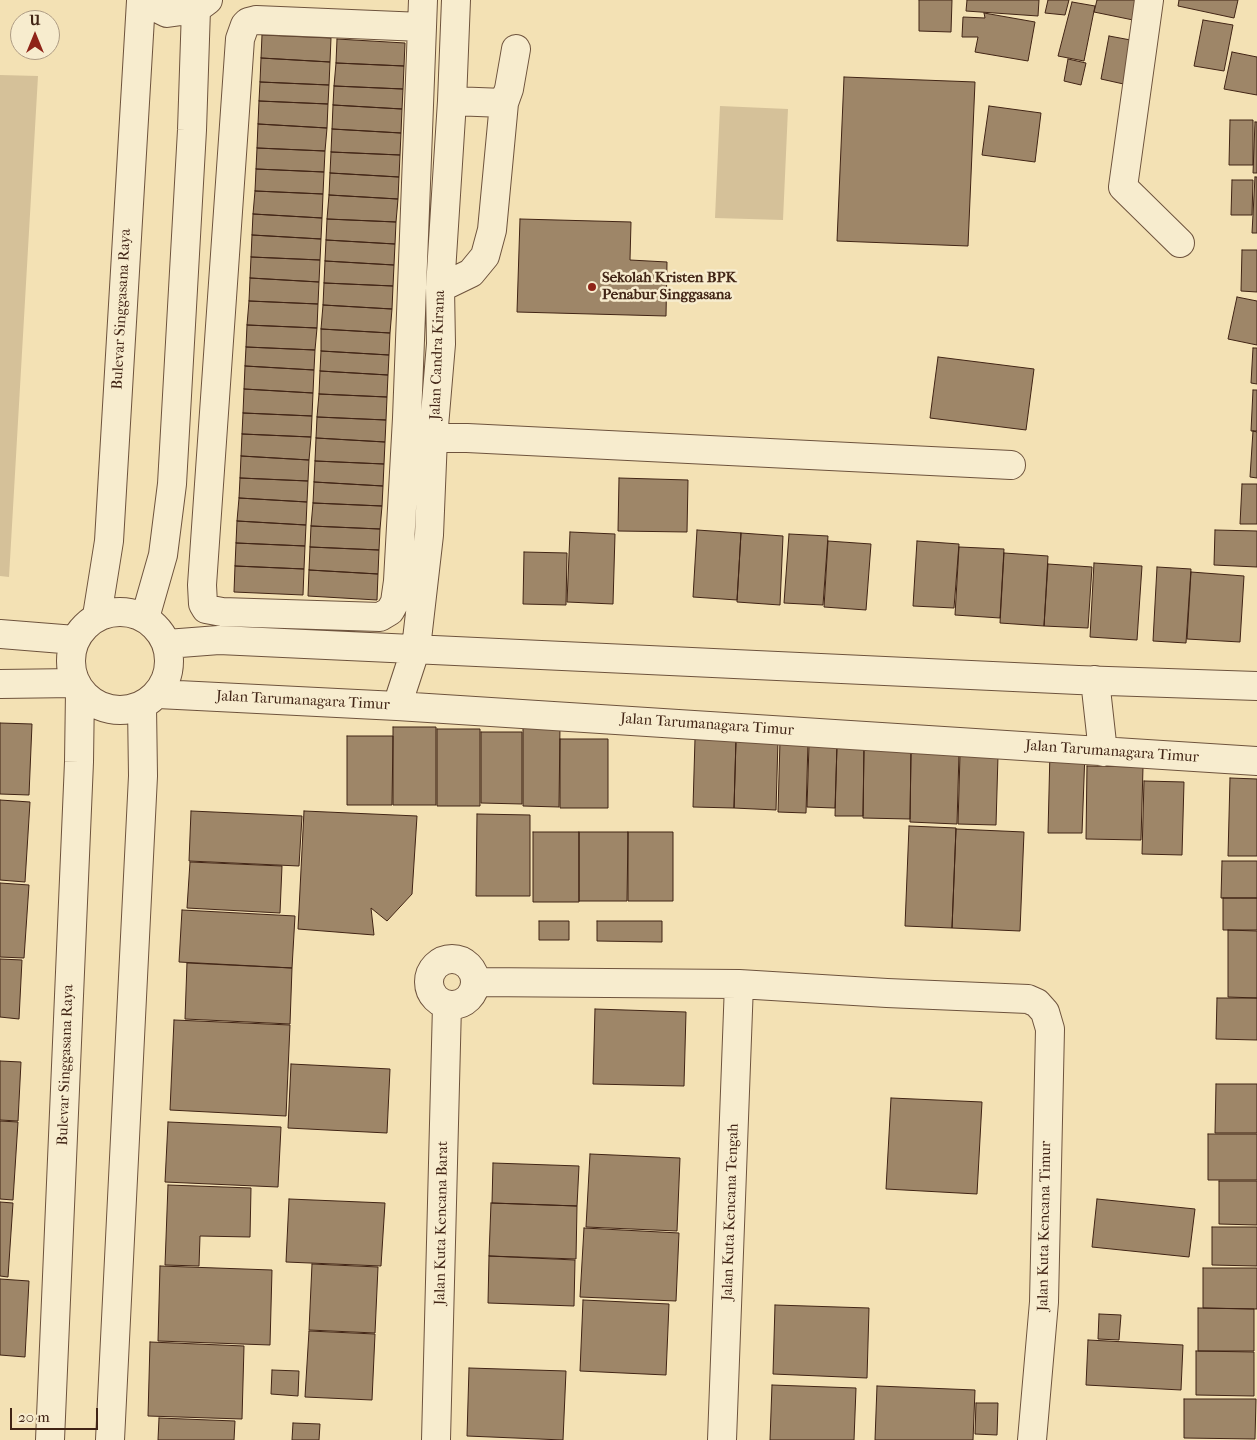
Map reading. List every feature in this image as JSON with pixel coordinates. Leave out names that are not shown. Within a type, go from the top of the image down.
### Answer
[{"type":"street","points":[[141,0],[167,13],[202,4],[190,150],[172,484],[163,555],[145,618]]},
{"type":"street","name":"Bulevar Singgasana Raya","points":[[97,616],[109,541],[141,0]]},
{"type":"street","points":[[422,27],[257,10],[245,25],[240,40],[202,585],[203,604],[206,609],[222,612],[380,617],[390,612],[395,602],[398,581],[408,408],[423,0]]},
{"type":"street","name":"Jalan Candra Kirana","points":[[397,706],[416,648],[429,535],[441,344],[440,288],[452,101],[456,0]]},
{"type":"street","points":[[1149,0],[1123,188],[1180,243]]},
{"type":"street","points":[[440,288],[471,273],[485,256],[492,230],[504,102],[509,89],[516,49]]},
{"type":"street","points":[[452,101],[504,102]]},
{"type":"street","points":[[434,438],[467,438],[1011,466]]},
{"type":"street","points":[[110,1440],[143,776],[150,700],[169,670],[167,644],[158,629],[145,618],[121,611],[97,616],[84,626],[75,640],[70,662],[77,687],[97,705],[119,711],[150,700]]},
{"type":"street","points":[[219,640],[222,612]]},
{"type":"street","points":[[377,646],[380,617]]},
{"type":"street","points":[[0,634],[75,640]]},
{"type":"street","points":[[167,644],[219,640],[377,646],[1257,686]]},
{"type":"street","points":[[1095,680],[1103,752]]},
{"type":"street","points":[[0,684],[77,687]]},
{"type":"street","name":"Bulevar Singgasana Raya","points":[[50,1440],[79,762],[77,687]]},
{"type":"street","name":"Jalan Tarumanagara Timur","points":[[150,700],[397,706],[1257,761]]},
{"type":"street","points":[[446,959],[457,959],[467,963],[474,972],[476,982],[474,992],[467,1001],[458,1006],[447,1006],[437,1001],[430,992],[428,982],[430,972],[437,964],[446,959]]},
{"type":"street","points":[[476,982],[739,984]]},
{"type":"street","name":"Jalan Kuta Kencana Timur","points":[[739,984],[1028,999],[1037,1003],[1045,1012],[1050,1029],[1044,1302],[1032,1440]]},
{"type":"street","name":"Jalan Kuta Kencana Tengah","points":[[722,1440],[739,984]]},
{"type":"street","name":"Jalan Kuta Kencana Barat","points":[[436,1440],[447,1006]]},
{"type":"shaded area","points":[[0,75],[38,76],[9,577],[0,576]]},
{"type":"shaded area","points":[[720,106],[788,109],[783,220],[715,218]]},
{"type":"building","points":[[919,0],[952,0],[951,32],[919,31]]},
{"type":"building","points":[[967,0],[1039,0],[1038,16],[966,11]]},
{"type":"building","points":[[1048,0],[1069,0],[1065,15],[1045,13]]},
{"type":"building","points":[[1097,0],[1143,0],[1138,21],[1094,12]]},
{"type":"building","points":[[1179,0],[1238,0],[1234,18],[1178,6]]},
{"type":"building","points":[[1072,2],[1095,6],[1084,61],[1058,56]]},
{"type":"building","points":[[984,13],[1035,22],[1028,61],[975,52],[978,37],[962,37],[963,17],[985,18]]},
{"type":"building","points":[[1203,20],[1233,25],[1224,71],[1194,66]]},
{"type":"building","points":[[262,35],[331,38],[330,62],[261,58]]},
{"type":"building","points":[[1109,36],[1136,41],[1128,85],[1101,79]]},
{"type":"building","points":[[337,39],[405,43],[404,66],[336,63]]},
{"type":"building","points":[[1232,52],[1257,57],[1257,95],[1224,89]]},
{"type":"building","points":[[261,58],[330,62],[329,85],[260,82]]},
{"type":"building","points":[[1068,59],[1086,63],[1081,85],[1064,81]]},
{"type":"building","points":[[336,63],[404,66],[403,89],[334,86]]},
{"type":"building","points":[[844,77],[975,82],[968,246],[837,241]]},
{"type":"building","points":[[260,82],[329,85],[328,104],[259,101]]},
{"type":"building","points":[[334,86],[403,89],[402,109],[333,105]]},
{"type":"building","points":[[259,101],[328,104],[327,128],[258,124]]},
{"type":"building","points":[[333,105],[402,109],[401,133],[332,129]]},
{"type":"building","points":[[989,106],[1041,113],[1035,162],[982,155]]},
{"type":"building","points":[[1230,120],[1253,120],[1253,165],[1229,165]]},
{"type":"building","points":[[1255,122],[1257,122],[1257,173],[1253,173]]},
{"type":"building","points":[[258,124],[327,128],[325,151],[257,148]]},
{"type":"building","points":[[332,129],[401,133],[400,155],[331,152]]},
{"type":"building","points":[[257,148],[325,151],[324,172],[256,169]]},
{"type":"building","points":[[331,152],[400,155],[399,177],[330,173]]},
{"type":"building","points":[[256,169],[324,172],[323,194],[255,191]]},
{"type":"building","points":[[330,173],[399,177],[398,199],[329,195]]},
{"type":"building","points":[[1255,177],[1257,177],[1257,233],[1252,233]]},
{"type":"building","points":[[1232,180],[1253,180],[1252,215],[1231,215]]},
{"type":"building","points":[[255,191],[323,194],[322,218],[253,214]]},
{"type":"building","points":[[329,195],[398,199],[396,222],[327,219]]},
{"type":"building","points":[[253,214],[322,218],[321,239],[252,235]]},
{"type":"building","points":[[327,219],[396,222],[395,244],[326,240]]},
{"type":"building","name":"Sekolah Kristen BPK Penabur Singgasana","points":[[520,219],[631,222],[630,260],[667,262],[666,316],[517,312]]},
{"type":"building","points":[[252,235],[321,239],[320,260],[251,257]]},
{"type":"building","points":[[326,240],[395,244],[394,265],[325,261]]},
{"type":"building","points":[[1242,250],[1257,250],[1257,292],[1241,291]]},
{"type":"building","points":[[251,257],[320,260],[319,282],[250,278]]},
{"type":"building","points":[[325,261],[394,265],[393,286],[324,283]]},
{"type":"building","points":[[250,278],[319,282],[318,304],[249,301]]},
{"type":"building","points":[[324,283],[393,286],[392,309],[323,305]]},
{"type":"building","points":[[1237,297],[1257,301],[1257,345],[1228,339]]},
{"type":"building","points":[[249,301],[318,304],[317,328],[247,325]]},
{"type":"building","points":[[323,305],[392,309],[390,333],[321,329]]},
{"type":"building","points":[[247,325],[317,328],[315,350],[246,347]]},
{"type":"building","points":[[321,329],[390,333],[389,355],[321,351]]},
{"type":"building","points":[[246,347],[315,350],[314,370],[245,366]]},
{"type":"building","points":[[1253,348],[1257,348],[1257,384],[1251,383]]},
{"type":"building","points":[[321,351],[389,355],[388,375],[320,371]]},
{"type":"building","points":[[938,357],[1034,369],[1026,430],[930,418]]},
{"type":"building","points":[[245,366],[314,370],[313,393],[244,389]]},
{"type":"building","points":[[320,371],[388,375],[387,397],[319,394]]},
{"type":"building","points":[[244,389],[313,393],[312,416],[243,413]]},
{"type":"building","points":[[1253,390],[1257,390],[1257,431],[1251,431]]},
{"type":"building","points":[[319,394],[387,397],[386,420],[317,417]]},
{"type":"building","points":[[243,413],[312,416],[311,437],[242,434]]},
{"type":"building","points":[[317,417],[386,420],[385,442],[316,438]]},
{"type":"building","points":[[1253,431],[1257,432],[1257,478],[1250,477]]},
{"type":"building","points":[[242,434],[311,437],[309,460],[241,456]]},
{"type":"building","points":[[316,438],[385,442],[384,464],[315,461]]},
{"type":"building","points":[[241,456],[309,460],[308,481],[240,478]]},
{"type":"building","points":[[315,461],[384,464],[383,486],[314,482]]},
{"type":"building","points":[[240,478],[308,481],[307,502],[239,498]]},
{"type":"building","points":[[619,478],[688,480],[687,532],[618,531]]},
{"type":"building","points":[[314,482],[383,486],[382,506],[313,503]]},
{"type":"building","points":[[1242,484],[1257,484],[1257,524],[1240,524]]},
{"type":"building","points":[[239,498],[307,502],[306,525],[237,521]]},
{"type":"building","points":[[313,503],[382,506],[380,529],[311,526]]},
{"type":"building","points":[[237,521],[306,525],[305,546],[236,543]]},
{"type":"building","points":[[311,526],[380,529],[379,550],[310,547]]},
{"type":"building","points":[[697,530],[741,533],[737,600],[693,597]]},
{"type":"building","points":[[1215,530],[1257,531],[1257,567],[1214,565]]},
{"type":"building","points":[[570,532],[615,534],[613,604],[567,602]]},
{"type":"building","points":[[741,533],[783,536],[780,605],[737,602]]},
{"type":"building","points":[[789,534],[828,536],[823,605],[784,603]]},
{"type":"building","points":[[828,541],[871,544],[866,610],[824,607]]},
{"type":"building","points":[[917,541],[959,544],[954,608],[913,606]]},
{"type":"building","points":[[236,543],[305,546],[304,569],[235,566]]},
{"type":"building","points":[[310,547],[379,550],[378,574],[309,570]]},
{"type":"building","points":[[959,547],[1004,549],[1000,618],[955,615]]},
{"type":"building","points":[[524,552],[567,553],[566,605],[523,604]]},
{"type":"building","points":[[1004,553],[1048,556],[1044,626],[1000,623]]},
{"type":"building","points":[[1094,563],[1142,566],[1137,640],[1090,637]]},
{"type":"building","points":[[1048,564],[1092,567],[1088,628],[1044,626]]},
{"type":"building","points":[[235,566],[304,569],[303,595],[234,592]]},
{"type":"building","points":[[1157,567],[1191,569],[1186,643],[1153,641]]},
{"type":"building","points":[[309,570],[378,574],[377,600],[308,596]]},
{"type":"building","points":[[1191,572],[1244,576],[1240,642],[1187,639]]},
{"type":"building","points":[[0,723],[32,724],[29,795],[0,794]]},
{"type":"building","points":[[523,726],[560,726],[559,807],[523,806]]},
{"type":"building","points":[[393,727],[436,727],[436,805],[393,805]]},
{"type":"building","points":[[437,729],[480,729],[480,806],[437,806]]},
{"type":"building","points":[[481,732],[522,732],[522,804],[481,803]]},
{"type":"building","points":[[347,736],[393,736],[392,805],[347,805]]},
{"type":"building","points":[[560,739],[608,739],[608,808],[560,808]]},
{"type":"building","points":[[695,739],[736,740],[734,808],[693,807]]},
{"type":"building","points":[[736,739],[778,740],[776,810],[734,808]]},
{"type":"building","points":[[780,741],[808,742],[806,813],[778,812]]},
{"type":"building","points":[[837,744],[864,744],[863,816],[835,816]]},
{"type":"building","points":[[809,745],[837,746],[835,808],[807,807]]},
{"type":"building","points":[[864,750],[911,751],[910,819],[863,818]]},
{"type":"building","points":[[911,751],[959,753],[957,824],[910,822]]},
{"type":"building","points":[[1050,751],[1085,752],[1082,833],[1048,833]]},
{"type":"building","points":[[960,755],[998,756],[996,825],[958,824]]},
{"type":"building","points":[[1087,766],[1143,767],[1141,840],[1086,839]]},
{"type":"building","points":[[1230,778],[1257,779],[1257,856],[1228,856]]},
{"type":"building","points":[[1144,781],[1184,782],[1182,855],[1142,854]]},
{"type":"building","points":[[0,800],[30,802],[25,882],[0,880]]},
{"type":"building","points":[[191,811],[302,816],[299,866],[189,861]]},
{"type":"building","points":[[304,811],[417,816],[412,894],[387,921],[371,908],[374,935],[298,929]]},
{"type":"building","points":[[477,814],[530,815],[530,896],[476,896]]},
{"type":"building","points":[[909,826],[956,828],[952,928],[905,926]]},
{"type":"building","points":[[956,829],[1024,832],[1020,931],[952,928]]},
{"type":"building","points":[[533,832],[579,832],[579,902],[533,902]]},
{"type":"building","points":[[579,832],[628,832],[627,901],[579,901]]},
{"type":"building","points":[[628,832],[673,832],[673,901],[628,901]]},
{"type":"building","points":[[1222,861],[1257,861],[1257,898],[1221,898]]},
{"type":"building","points":[[190,862],[282,866],[280,913],[187,908]]},
{"type":"building","points":[[0,883],[29,885],[24,958],[0,957]]},
{"type":"building","points":[[1223,898],[1257,898],[1257,930],[1223,930]]},
{"type":"building","points":[[182,910],[295,916],[292,968],[179,962]]},
{"type":"building","points":[[539,921],[569,921],[569,940],[539,940]]},
{"type":"building","points":[[597,921],[662,921],[662,942],[597,941]]},
{"type":"building","points":[[1228,930],[1257,931],[1257,998],[1228,997]]},
{"type":"building","points":[[0,959],[22,960],[19,1019],[0,1017]]},
{"type":"building","points":[[187,963],[292,968],[290,1024],[185,1019]]},
{"type":"building","points":[[1217,998],[1257,998],[1257,1040],[1216,1039]]},
{"type":"building","points":[[595,1009],[686,1012],[684,1086],[593,1084]]},
{"type":"building","points":[[174,1020],[290,1025],[286,1116],[170,1110]]},
{"type":"building","points":[[0,1061],[21,1062],[18,1121],[0,1120]]},
{"type":"building","points":[[291,1064],[390,1069],[387,1133],[288,1128]]},
{"type":"building","points":[[1216,1084],[1257,1084],[1257,1133],[1215,1133]]},
{"type":"building","points":[[891,1098],[982,1102],[977,1194],[886,1189]]},
{"type":"building","points":[[0,1121],[18,1122],[13,1200],[0,1199]]},
{"type":"building","points":[[168,1122],[281,1127],[278,1187],[165,1182]]},
{"type":"building","points":[[1208,1134],[1257,1134],[1257,1180],[1208,1180]]},
{"type":"building","points":[[590,1154],[680,1158],[677,1231],[586,1227]]},
{"type":"building","points":[[493,1163],[579,1166],[577,1206],[492,1203]]},
{"type":"building","points":[[1219,1181],[1257,1181],[1257,1225],[1219,1224]]},
{"type":"building","points":[[168,1185],[251,1188],[250,1237],[200,1236],[199,1266],[165,1265]]},
{"type":"building","points":[[289,1199],[385,1203],[381,1266],[286,1262]]},
{"type":"building","points":[[1097,1199],[1195,1209],[1189,1257],[1092,1247]]},
{"type":"building","points":[[0,1202],[13,1203],[8,1277],[0,1276]]},
{"type":"building","points":[[491,1203],[577,1206],[576,1259],[489,1256]]},
{"type":"building","points":[[1212,1227],[1257,1227],[1257,1266],[1212,1265]]},
{"type":"building","points":[[584,1228],[679,1233],[676,1301],[580,1297]]},
{"type":"building","points":[[489,1256],[575,1260],[574,1306],[488,1303]]},
{"type":"building","points":[[312,1264],[378,1267],[375,1333],[309,1330]]},
{"type":"building","points":[[160,1266],[272,1270],[270,1345],[158,1341]]},
{"type":"building","points":[[1203,1268],[1257,1268],[1257,1309],[1203,1308]]},
{"type":"building","points":[[0,1279],[29,1281],[25,1357],[0,1355]]},
{"type":"building","points":[[583,1300],[669,1304],[666,1375],[580,1371]]},
{"type":"building","points":[[775,1305],[869,1308],[867,1378],[773,1374]]},
{"type":"building","points":[[1198,1308],[1254,1309],[1254,1351],[1198,1351]]},
{"type":"building","points":[[1099,1314],[1121,1315],[1119,1340],[1098,1339]]},
{"type":"building","points":[[309,1331],[375,1334],[372,1400],[305,1397]]},
{"type":"building","points":[[1088,1340],[1183,1345],[1181,1390],[1086,1385]]},
{"type":"building","points":[[150,1342],[244,1346],[242,1419],[148,1416]]},
{"type":"building","points":[[1196,1351],[1254,1352],[1254,1396],[1196,1395]]},
{"type":"building","points":[[469,1368],[566,1371],[563,1440],[467,1436]]},
{"type":"building","points":[[272,1370],[299,1371],[298,1396],[271,1394]]},
{"type":"building","points":[[772,1385],[856,1388],[854,1440],[770,1440]]},
{"type":"building","points":[[877,1386],[975,1390],[973,1440],[875,1440]]},
{"type":"building","points":[[1184,1399],[1256,1399],[1255,1439],[1184,1438]]},
{"type":"building","points":[[976,1403],[998,1403],[997,1435],[975,1434]]},
{"type":"building","points":[[159,1418],[235,1421],[234,1440],[158,1440]]},
{"type":"building","points":[[293,1423],[320,1424],[319,1440],[292,1440]]},
{"type":"place","name":"Sekolah Kristen BPK Penabur Singgasana","points":[[592,287]]}]
